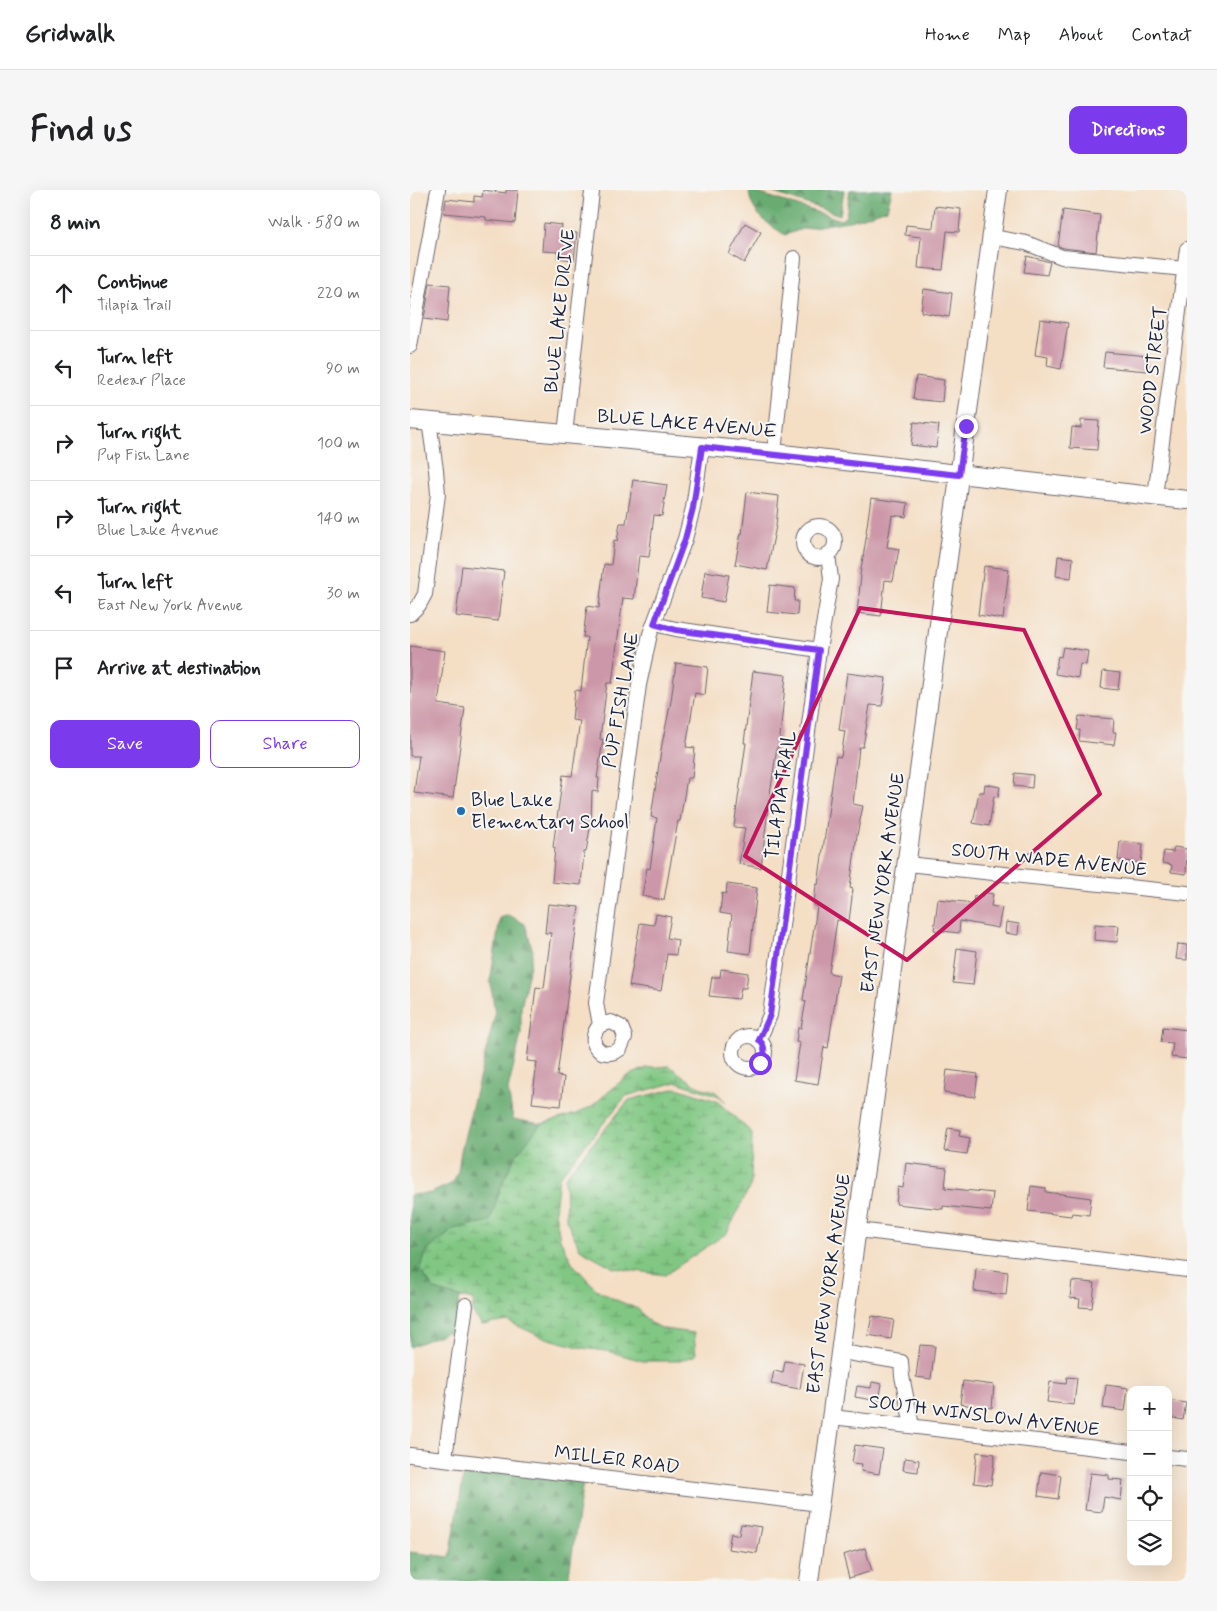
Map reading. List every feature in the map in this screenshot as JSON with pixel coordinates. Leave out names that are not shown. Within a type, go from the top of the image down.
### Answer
[{"type":"main road","name":"EAST NEW YORK AVENUE","points":[[810,1581],[998,190]]},
{"type":"main road","name":"BLUE LAKE AVENUE","points":[[410,419],[774,454],[1187,500]]},
{"type":"street","points":[[410,346],[438,190]]},
{"type":"street","name":"BLUE LAKE DRIVE","points":[[565,434],[592,192]]},
{"type":"street","points":[[992,237],[1026,243],[1062,257],[1184,269]]},
{"type":"street","name":"WOOD STREET","points":[[1155,496],[1187,249]]},
{"type":"street","points":[[774,454],[794,258]]},
{"type":"street","points":[[410,614],[419,605],[425,594],[438,494],[429,421]]},
{"type":"street","name":"PUP FISH LANE","points":[[600,1025],[596,1003],[638,685],[654,624],[687,532],[693,508],[702,447]]},
{"type":"street","name":"TILAPIA TRAIL","points":[[759,1040],[770,1015],[819,650],[831,579],[828,554]]},
{"type":"street","points":[[654,624],[676,630],[819,650]]},
{"type":"street","name":"SOUTH WADE AVENUE","points":[[907,864],[1187,893]]},
{"type":"street","points":[[858,1230],[1187,1270]]},
{"type":"street","points":[[445,1458],[466,1305]]},
{"type":"street","points":[[842,1352],[901,1362],[912,1426]]},
{"type":"street","name":"SOUTH WINSLOW AVENUE","points":[[832,1416],[1127,1452]]},
{"type":"street","name":"MILLER ROAD","points":[[410,1455],[820,1504]]},
{"type":"street","points":[[1172,1457],[1187,1459]]},
{"type":"highlighted area","points":[[860,608],[1024,630],[1100,794],[907,960],[745,856]]},
{"type":"green space","points":[[749,190],[841,220],[846,216],[850,190],[892,190],[887,209],[854,220],[802,229],[785,235],[766,222],[756,211],[750,198]]},
{"type":"green space","points":[[765,190],[844,190],[840,215]]},
{"type":"green space","points":[[509,915],[525,924],[533,951],[521,1008],[521,1034],[508,1090],[513,1119],[541,1124],[517,1154],[503,1181],[490,1221],[454,1229],[427,1251],[420,1270],[435,1290],[463,1298],[460,1298],[455,1329],[410,1347],[410,1195],[431,1193],[453,1183],[458,1171],[461,1151],[495,1015],[490,983],[500,918]]},
{"type":"green space","points":[[669,1066],[699,1087],[715,1091],[726,1102],[719,1096],[677,1082],[626,1096],[559,1177],[555,1211],[560,1239],[573,1264],[596,1289],[638,1309],[650,1323],[664,1329],[694,1333],[696,1355],[680,1361],[643,1361],[542,1337],[507,1321],[482,1325],[472,1312],[474,1300],[435,1290],[420,1270],[427,1251],[454,1229],[490,1221],[503,1181],[517,1154],[541,1124],[576,1114],[592,1106],[626,1077],[646,1068]]},
{"type":"green space","points":[[677,1088],[717,1101],[752,1133],[751,1184],[727,1233],[665,1275],[614,1268],[580,1249],[566,1219],[565,1177],[629,1100]]},
{"type":"green space","points":[[465,1467],[583,1482],[568,1581],[410,1581],[410,1552],[450,1557]]},
{"type":"building","points":[[483,190],[506,193],[506,190],[518,190],[515,223],[486,220],[486,217],[444,213],[446,199],[474,202],[474,196],[482,197]]},
{"type":"building","points":[[935,206],[961,209],[959,232],[947,231],[943,270],[918,268],[921,237],[905,235],[906,225],[933,228]]},
{"type":"building","points":[[1063,210],[1100,215],[1096,252],[1058,246]]},
{"type":"building","points":[[544,223],[562,225],[561,232],[577,233],[574,260],[557,258],[558,252],[542,251]]},
{"type":"building","points":[[745,223],[761,232],[744,263],[729,254]]},
{"type":"building","points":[[1027,256],[1050,262],[1047,275],[1024,272]]},
{"type":"building","points":[[430,283],[450,285],[447,322],[424,319]]},
{"type":"building","points":[[924,289],[952,293],[949,317],[921,312]]},
{"type":"building","points":[[1040,319],[1068,323],[1061,369],[1047,366],[1048,357],[1035,355]]},
{"type":"building","points":[[1105,352],[1149,356],[1147,371],[1103,367]]},
{"type":"building","points":[[916,376],[944,380],[942,402],[913,399]]},
{"type":"building","points":[[1081,420],[1099,421],[1097,450],[1070,448],[1072,427],[1081,428]]},
{"type":"building","points":[[914,422],[939,425],[936,448],[911,445]]},
{"type":"building","points":[[633,480],[667,485],[662,516],[654,515],[649,557],[639,556],[634,599],[623,598],[612,683],[607,683],[600,739],[603,740],[597,778],[599,778],[598,792],[592,791],[591,822],[586,852],[584,852],[581,885],[552,882],[555,848],[553,847],[563,775],[572,776],[580,721],[572,720],[575,690],[581,691],[587,637],[583,637],[587,606],[599,608],[604,564],[611,565],[614,540],[617,541],[620,523],[626,523]]},
{"type":"building","points":[[747,492],[779,496],[776,526],[767,570],[735,564],[742,534]]},
{"type":"building","points":[[871,498],[908,503],[906,517],[892,515],[887,547],[899,549],[893,581],[885,580],[881,616],[857,613],[860,575]]},
{"type":"building","points":[[1058,556],[1073,558],[1071,578],[1056,576]]},
{"type":"building","points":[[462,566],[504,571],[498,621],[456,616]]},
{"type":"building","points":[[984,566],[1009,569],[1003,619],[978,615]]},
{"type":"building","points":[[705,571],[729,575],[724,602],[701,598]]},
{"type":"building","points":[[770,585],[795,588],[794,601],[798,601],[797,615],[767,612]]},
{"type":"building","points":[[410,646],[445,651],[438,704],[465,708],[453,798],[414,793],[419,756],[410,756]]},
{"type":"building","points":[[1063,647],[1088,651],[1086,665],[1080,664],[1078,678],[1055,674],[1058,656],[1061,657]]},
{"type":"building","points":[[676,663],[708,667],[705,695],[695,693],[686,747],[695,748],[692,778],[687,778],[664,900],[642,896],[647,868],[650,869],[657,818],[651,817]]},
{"type":"building","points":[[753,671],[786,675],[779,747],[777,747],[761,868],[739,864],[745,828],[734,827],[746,743],[744,743]]},
{"type":"building","points":[[1103,671],[1120,673],[1118,690],[1101,688]]},
{"type":"building","points":[[847,673],[886,678],[882,706],[870,705],[863,747],[859,747],[853,804],[863,806],[850,888],[853,889],[849,921],[837,920],[829,973],[839,975],[828,1048],[824,1047],[818,1084],[794,1080],[800,1043],[796,1042],[798,1028],[801,1028],[806,1001],[803,1000],[817,907],[814,906],[816,884],[818,885],[836,756],[841,757],[845,731],[839,730]]},
{"type":"building","points":[[1079,716],[1114,719],[1113,732],[1116,732],[1114,745],[1079,741],[1080,730],[1077,730]]},
{"type":"building","points":[[1015,773],[1033,775],[1032,788],[1014,786]]},
{"type":"building","points":[[985,784],[1000,787],[998,797],[994,796],[989,826],[973,823],[979,792],[984,792]]},
{"type":"building","points":[[1120,841],[1143,844],[1141,863],[1118,860]]},
{"type":"building","points":[[1174,847],[1187,849],[1186,874],[1171,872],[1172,865],[1162,863],[1164,851],[1173,852]]},
{"type":"building","points":[[727,884],[757,888],[750,954],[728,951],[732,915],[720,913],[722,893],[726,894]]},
{"type":"building","points":[[983,892],[993,894],[991,906],[1002,908],[998,928],[960,921],[959,933],[934,930],[938,899],[973,903],[974,896],[982,898]]},
{"type":"building","points":[[548,904],[579,907],[557,1076],[564,1077],[561,1106],[532,1103],[537,1062],[527,1061],[536,987],[544,988],[551,933],[545,933]]},
{"type":"building","points":[[656,914],[671,917],[667,938],[678,940],[676,955],[667,954],[661,991],[629,986],[640,923],[654,925]]},
{"type":"building","points":[[1006,922],[1019,924],[1018,935],[1005,933]]},
{"type":"building","points":[[1095,924],[1119,926],[1117,942],[1094,940]]},
{"type":"building","points":[[1178,944],[1187,945],[1187,960],[1176,959]]},
{"type":"building","points":[[957,948],[977,951],[973,985],[953,983]]},
{"type":"building","points":[[721,969],[748,973],[746,988],[741,988],[739,999],[709,996],[712,977],[720,977]]},
{"type":"building","points":[[1163,1027],[1187,1030],[1187,1059],[1171,1057],[1173,1043],[1161,1042]]},
{"type":"building","points":[[947,1070],[978,1074],[975,1097],[944,1093]]},
{"type":"building","points":[[948,1128],[960,1130],[959,1136],[970,1138],[967,1154],[944,1151]]},
{"type":"building","points":[[906,1163],[947,1168],[945,1188],[993,1193],[991,1211],[943,1206],[943,1209],[896,1204],[898,1187],[903,1188]]},
{"type":"building","points":[[1031,1186],[1046,1188],[1046,1192],[1091,1198],[1089,1215],[1072,1213],[1071,1216],[1028,1211]]},
{"type":"building","points":[[976,1268],[1008,1272],[1006,1295],[974,1291]]},
{"type":"building","points":[[1072,1281],[1095,1283],[1092,1308],[1079,1307],[1080,1299],[1070,1298]]},
{"type":"building","points":[[872,1316],[894,1320],[891,1339],[868,1335]]},
{"type":"building","points":[[920,1345],[935,1346],[931,1379],[916,1377]]},
{"type":"building","points":[[785,1361],[804,1364],[800,1389],[771,1384],[774,1371],[783,1373]]},
{"type":"building","points":[[1067,1377],[1077,1378],[1074,1405],[1047,1402],[1050,1382],[1066,1384]]},
{"type":"building","points":[[963,1381],[994,1385],[992,1408],[960,1404]]},
{"type":"building","points":[[872,1382],[882,1384],[879,1401],[855,1397],[857,1386],[871,1388]]},
{"type":"building","points":[[1106,1385],[1127,1388],[1125,1411],[1103,1408]]},
{"type":"building","points":[[1172,1401],[1186,1403],[1183,1420],[1172,1418]]},
{"type":"building","points":[[855,1445],[883,1449],[879,1474],[861,1471],[862,1464],[852,1463]]},
{"type":"building","points":[[977,1452],[995,1454],[991,1485],[974,1483]]},
{"type":"building","points":[[905,1458],[919,1460],[918,1472],[903,1470]]},
{"type":"building","points":[[1041,1472],[1061,1475],[1058,1499],[1038,1496]]},
{"type":"building","points":[[1090,1473],[1109,1475],[1109,1479],[1123,1480],[1121,1500],[1104,1497],[1102,1512],[1085,1510]]},
{"type":"building","points":[[741,1524],[762,1527],[757,1553],[728,1549],[731,1533],[739,1535]]},
{"type":"building","points":[[865,1548],[872,1571],[849,1578],[843,1555]]},
{"type":"place","name":"Blue Lake Elementary School","points":[[461,811]]},
{"type":"route","points":[[760,1063],[765,1050],[759,1040],[770,1015],[819,650],[676,630],[654,624],[685,539],[693,508],[702,447],[959,475],[966,426]]}]
